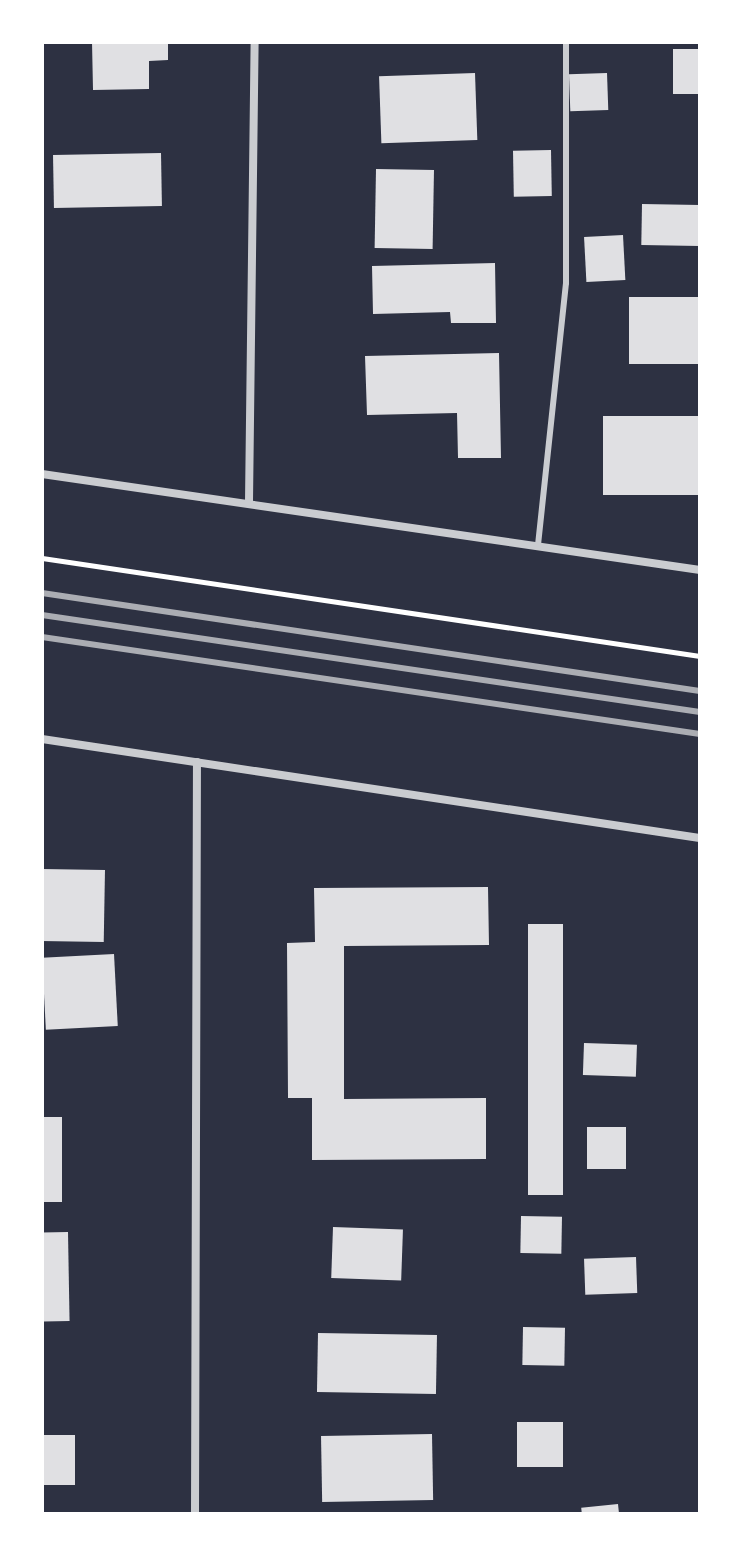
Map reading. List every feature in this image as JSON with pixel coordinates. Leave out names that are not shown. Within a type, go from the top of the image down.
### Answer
[{"type":"street","points":[[249,502],[255,42]]},
{"type":"street","points":[[42,474],[700,570]]},
{"type":"street","points":[[42,739],[700,838]]},
{"type":"street","points":[[195,1514],[197,762]]},
{"type":"lane","points":[[538,545],[566,283],[566,42]]},
{"type":"path","points":[[42,558],[700,656]]},
{"type":"building","points":[[92,42],[168,42],[168,60],[149,61],[149,89],[93,90]]},
{"type":"building","points":[[673,49],[700,49],[700,94],[673,94]]},
{"type":"building","points":[[475,73],[477,140],[381,143],[379,76]]},
{"type":"building","points":[[607,73],[608,110],[570,111],[569,74]]},
{"type":"building","points":[[551,150],[552,196],[514,197],[513,151]]},
{"type":"building","points":[[161,153],[162,206],[54,208],[53,155]]},
{"type":"building","points":[[376,169],[434,170],[433,249],[375,248]]},
{"type":"building","points":[[642,204],[700,205],[699,246],[641,245]]},
{"type":"building","points":[[623,235],[625,280],[586,282],[584,237]]},
{"type":"building","points":[[495,263],[496,323],[451,323],[450,312],[373,314],[372,266]]},
{"type":"building","points":[[629,297],[700,297],[700,364],[629,364]]},
{"type":"building","points":[[499,353],[501,458],[458,458],[457,413],[367,415],[365,356]]},
{"type":"building","points":[[603,416],[700,416],[700,495],[603,495]]},
{"type":"building","points":[[42,869],[105,870],[104,942],[42,941]]},
{"type":"building","points":[[488,887],[489,945],[344,946],[344,1099],[486,1098],[486,1159],[312,1160],[312,1098],[288,1098],[287,943],[315,942],[314,888]]},
{"type":"building","points":[[528,924],[563,924],[563,1195],[528,1195]]},
{"type":"building","points":[[114,954],[118,1026],[46,1030],[42,958]]},
{"type":"building","points":[[584,1043],[637,1045],[636,1077],[583,1075]]},
{"type":"building","points":[[42,1117],[62,1117],[62,1202],[42,1202]]},
{"type":"building","points":[[587,1127],[626,1127],[626,1169],[587,1169]]},
{"type":"building","points":[[521,1216],[562,1217],[561,1254],[520,1253]]},
{"type":"building","points":[[333,1227],[403,1229],[401,1280],[331,1278]]},
{"type":"building","points":[[42,1232],[68,1232],[70,1321],[44,1321]]},
{"type":"building","points":[[636,1257],[637,1293],[585,1295],[584,1259]]},
{"type":"building","points":[[523,1327],[565,1328],[564,1366],[522,1365]]},
{"type":"building","points":[[318,1333],[437,1335],[436,1394],[317,1392]]},
{"type":"building","points":[[517,1422],[563,1422],[563,1467],[517,1467]]},
{"type":"building","points":[[432,1434],[433,1500],[322,1502],[321,1436]]},
{"type":"building","points":[[42,1435],[75,1435],[75,1485],[42,1485]]},
{"type":"building","points":[[618,1504],[619,1514],[582,1514],[581,1508]]},
{"type":"railway","points":[[42,593],[700,691]]},
{"type":"railway","points":[[42,615],[700,712]]},
{"type":"railway","points":[[42,637],[700,734]]}]
